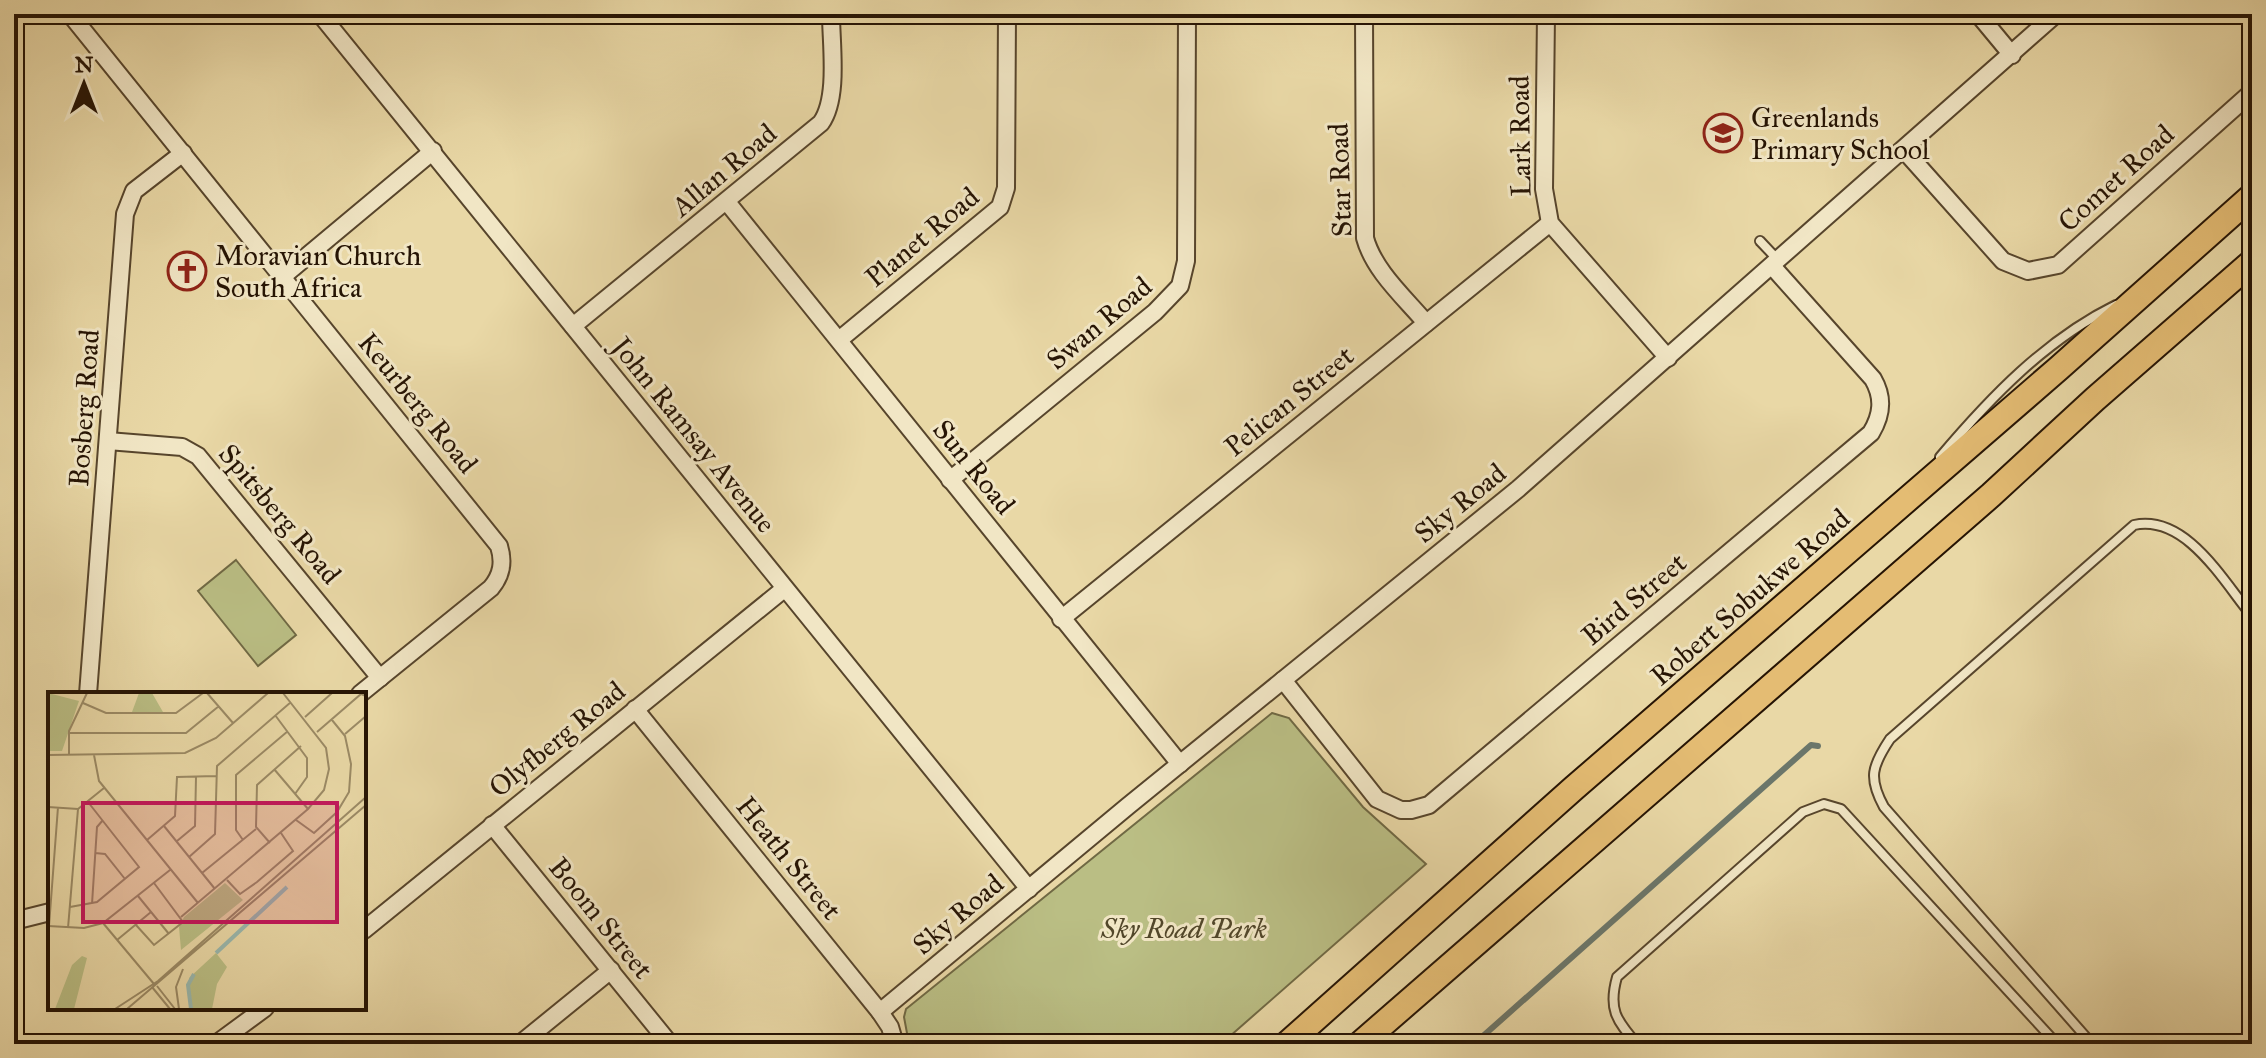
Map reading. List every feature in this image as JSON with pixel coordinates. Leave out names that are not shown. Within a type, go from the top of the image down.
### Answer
[{"type":"main road","name":"Robert Sobukwe Road","points":[[1287,1044],[1574,788],[2252,196]]},
{"type":"main road","points":[[1360,1044],[1991,495],[2252,262]]},
{"type":"street","name":"Keurberg Road","points":[[70,14],[495,539],[502,555],[501,572],[491,588],[362,692]]},
{"type":"street","name":"John Ramsay Avenue","points":[[320,14],[1029,889]]},
{"type":"street","name":"Allan Road","points":[[573,326],[727,202],[826,117],[831,87],[831,14]]},
{"type":"street","name":"Planet Road","points":[[839,340],[1000,207],[1006,188],[1007,14]]},
{"type":"street","name":"Swan Road","points":[[950,480],[1155,312],[1180,286],[1186,261],[1187,14]]},
{"type":"street","name":"Star Road","points":[[1364,14],[1365,238],[1368,251],[1376,263],[1426,323]]},
{"type":"street","name":"Lark Road","points":[[1546,14],[1544,189],[1550,223],[1668,358]]},
{"type":"street","points":[[1978,14],[2012,55]]},
{"type":"street","name":"Sky Road","points":[[880,1012],[1518,489],[2056,14]]},
{"type":"street","name":"Comet Road","points":[[1904,150],[2003,261],[2028,271],[2058,265],[2252,92]]},
{"type":"street","points":[[282,277],[433,151]]},
{"type":"street","name":"Bosberg Road","points":[[88,692],[125,214],[134,191],[183,153]]},
{"type":"street","name":"Sun Road","points":[[727,202],[1180,764]]},
{"type":"street","name":"Pelican Street","points":[[1061,619],[1550,223]]},
{"type":"street","name":"Bird Street","points":[[1283,680],[1377,799],[1401,810],[1429,805],[1871,433],[1881,403],[1873,379],[1775,263]]},
{"type":"street","name":"Spitsberg Road","points":[[108,441],[182,447],[198,456],[380,678]]},
{"type":"street","name":"Olyfberg Road","points":[[370,925],[784,589]]},
{"type":"street","name":"Heath Street","points":[[635,709],[880,1012],[890,1027],[895,1044]]},
{"type":"street","name":"Boom Street","points":[[492,825],[670,1044]]},
{"type":"street","points":[[14,921],[48,912]]},
{"type":"street","points":[[520,1044],[611,970]]},
{"type":"street","points":[[216,1044],[262,1010]]},
{"type":"lane","points":[[1760,241],[1775,263]]},
{"type":"lane","points":[[2092,1044],[1884,807],[1874,786],[1873,776],[1880,755],[1890,739],[1948,686],[2134,525],[2157,523],[2189,540],[2252,616]]},
{"type":"lane","points":[[1637,1044],[1613,1012],[1617,977],[1803,812],[1824,804],[1841,809],[2057,1044]]},
{"type":"green space","points":[[236,560],[296,635],[258,666],[198,591]]},
{"type":"green space","name":"Sky Road Park","points":[[1272,713],[1289,718],[1363,807],[1426,864],[1221,1044],[909,1044],[904,1017],[906,1009]]},
{"type":"waterway","points":[[1474,1044],[1811,745],[1818,746]]},
{"type":"place","name":"Greenlands Primary School","points":[[1723,133]]},
{"type":"place","name":"Moravian Church South Africa","points":[[187,271]]}]
